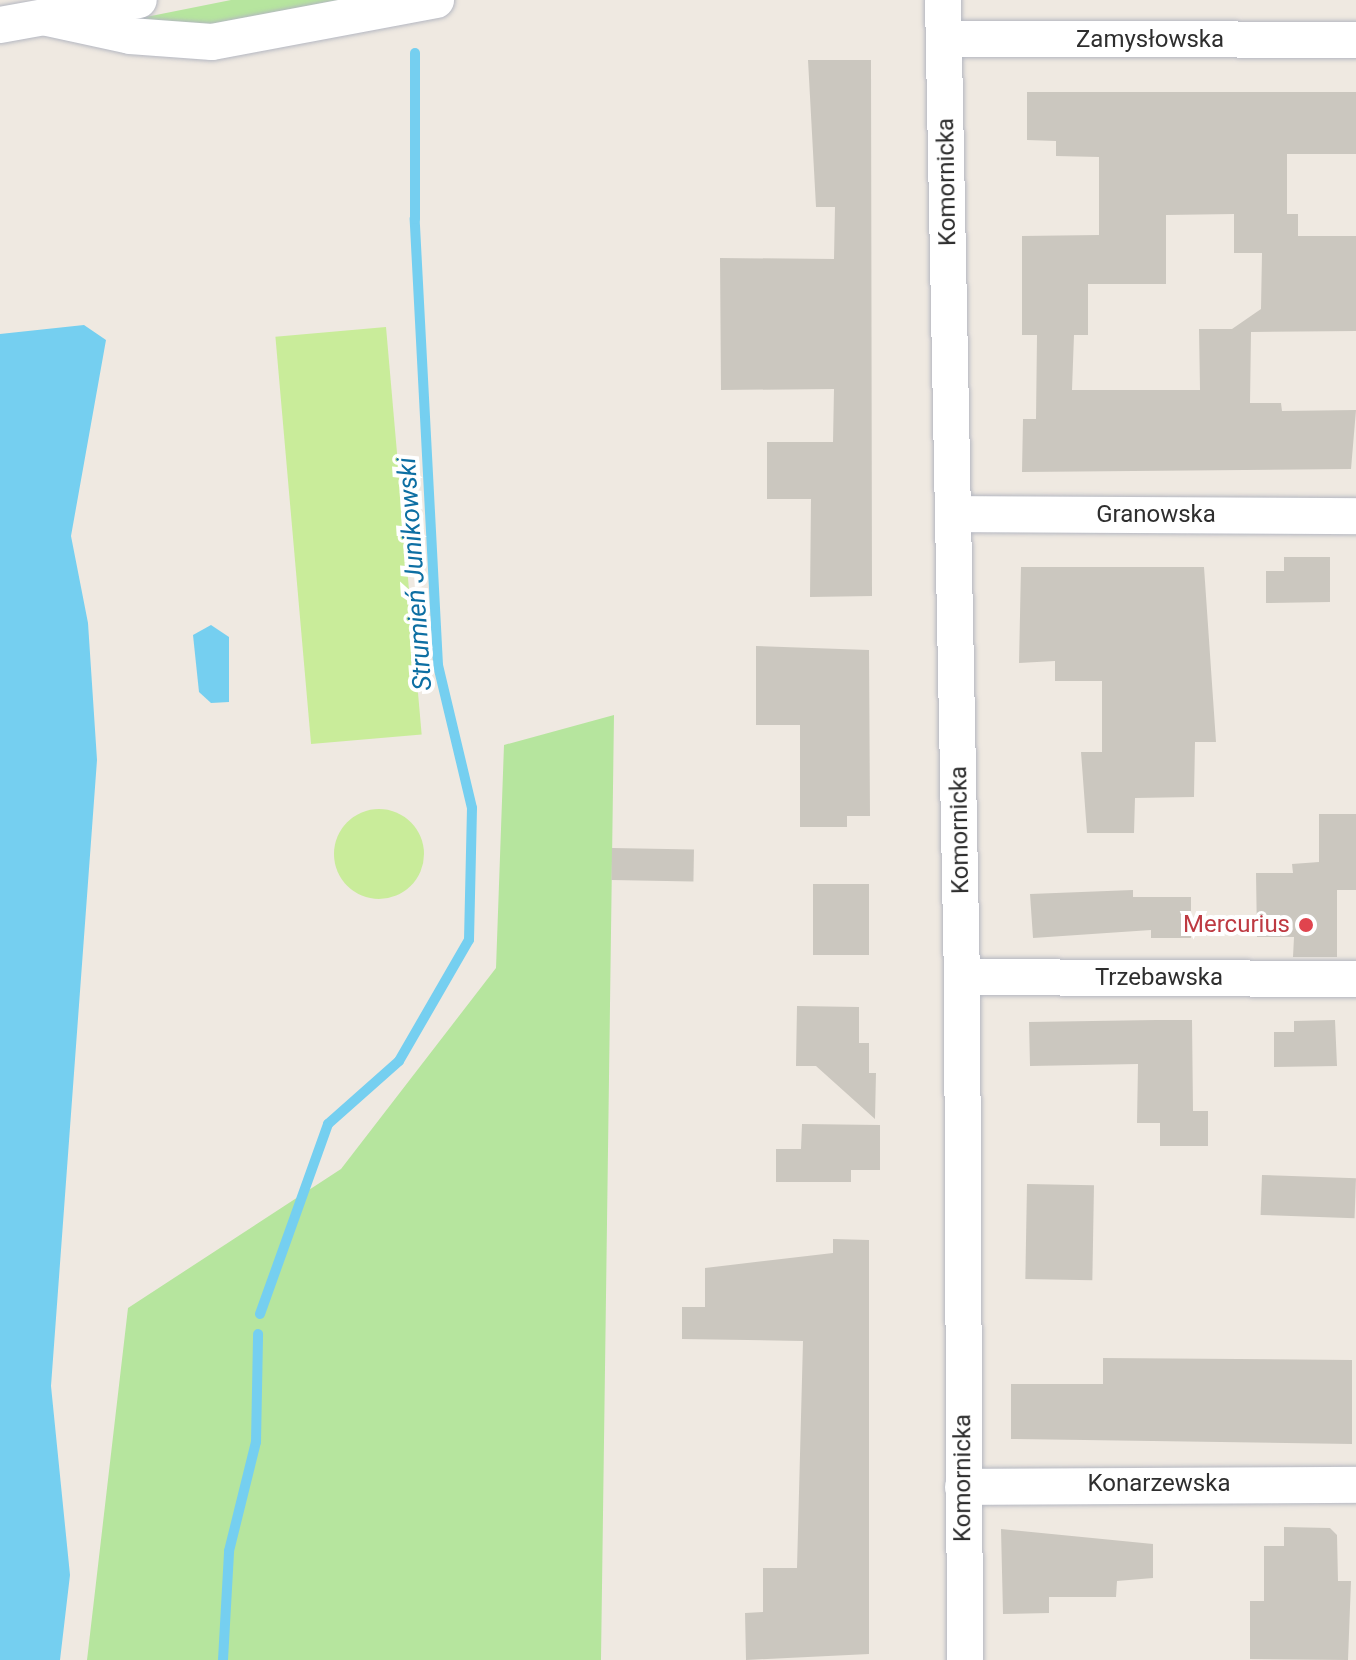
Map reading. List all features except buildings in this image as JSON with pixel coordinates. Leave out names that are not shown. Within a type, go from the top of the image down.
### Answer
[{"type":"street","points":[[0,25],[139,0]]},
{"type":"street","points":[[47,18],[130,36],[212,42],[436,0]]},
{"type":"street","name":"Komornicka","points":[[943,0],[962,977],[965,1660]]},
{"type":"street","name":"Zamysłowska","points":[[944,39],[1356,40]]},
{"type":"street","name":"Granowska","points":[[955,514],[1356,516]]},
{"type":"street","name":"Trzebawska","points":[[962,977],[1356,979]]},
{"type":"street","name":"Konarzewska","points":[[963,1487],[1356,1485]]},
{"type":"green space","points":[[231,0],[387,0],[213,30],[136,19]]},
{"type":"green space","points":[[386,327],[422,734],[311,744],[275,337]]},
{"type":"green space","points":[[614,715],[601,1660],[87,1660],[128,1308],[341,1169],[496,968],[504,745]]},
{"type":"green space","points":[[379,809],[396,812],[411,822],[421,837],[424,854],[421,871],[411,886],[396,896],[379,899],[362,896],[347,886],[337,871],[334,854],[337,837],[347,822],[362,812]]},
{"type":"water","points":[[84,325],[106,340],[71,536],[88,623],[97,760],[51,1386],[70,1575],[60,1660],[0,1660],[0,334]]},
{"type":"water","points":[[211,625],[229,637],[229,702],[211,703],[199,692],[193,635]]},
{"type":"waterway","name":"Strumień Junikowski","points":[[260,1314],[328,1124],[399,1061],[469,940],[472,808],[438,665],[415,219],[415,53]]},
{"type":"waterway","name":"Strumień Junikowski","points":[[223,1660],[229,1551],[256,1442],[258,1334]]},
{"type":"place","name":"Mercurius","points":[[1306,925]]}]
